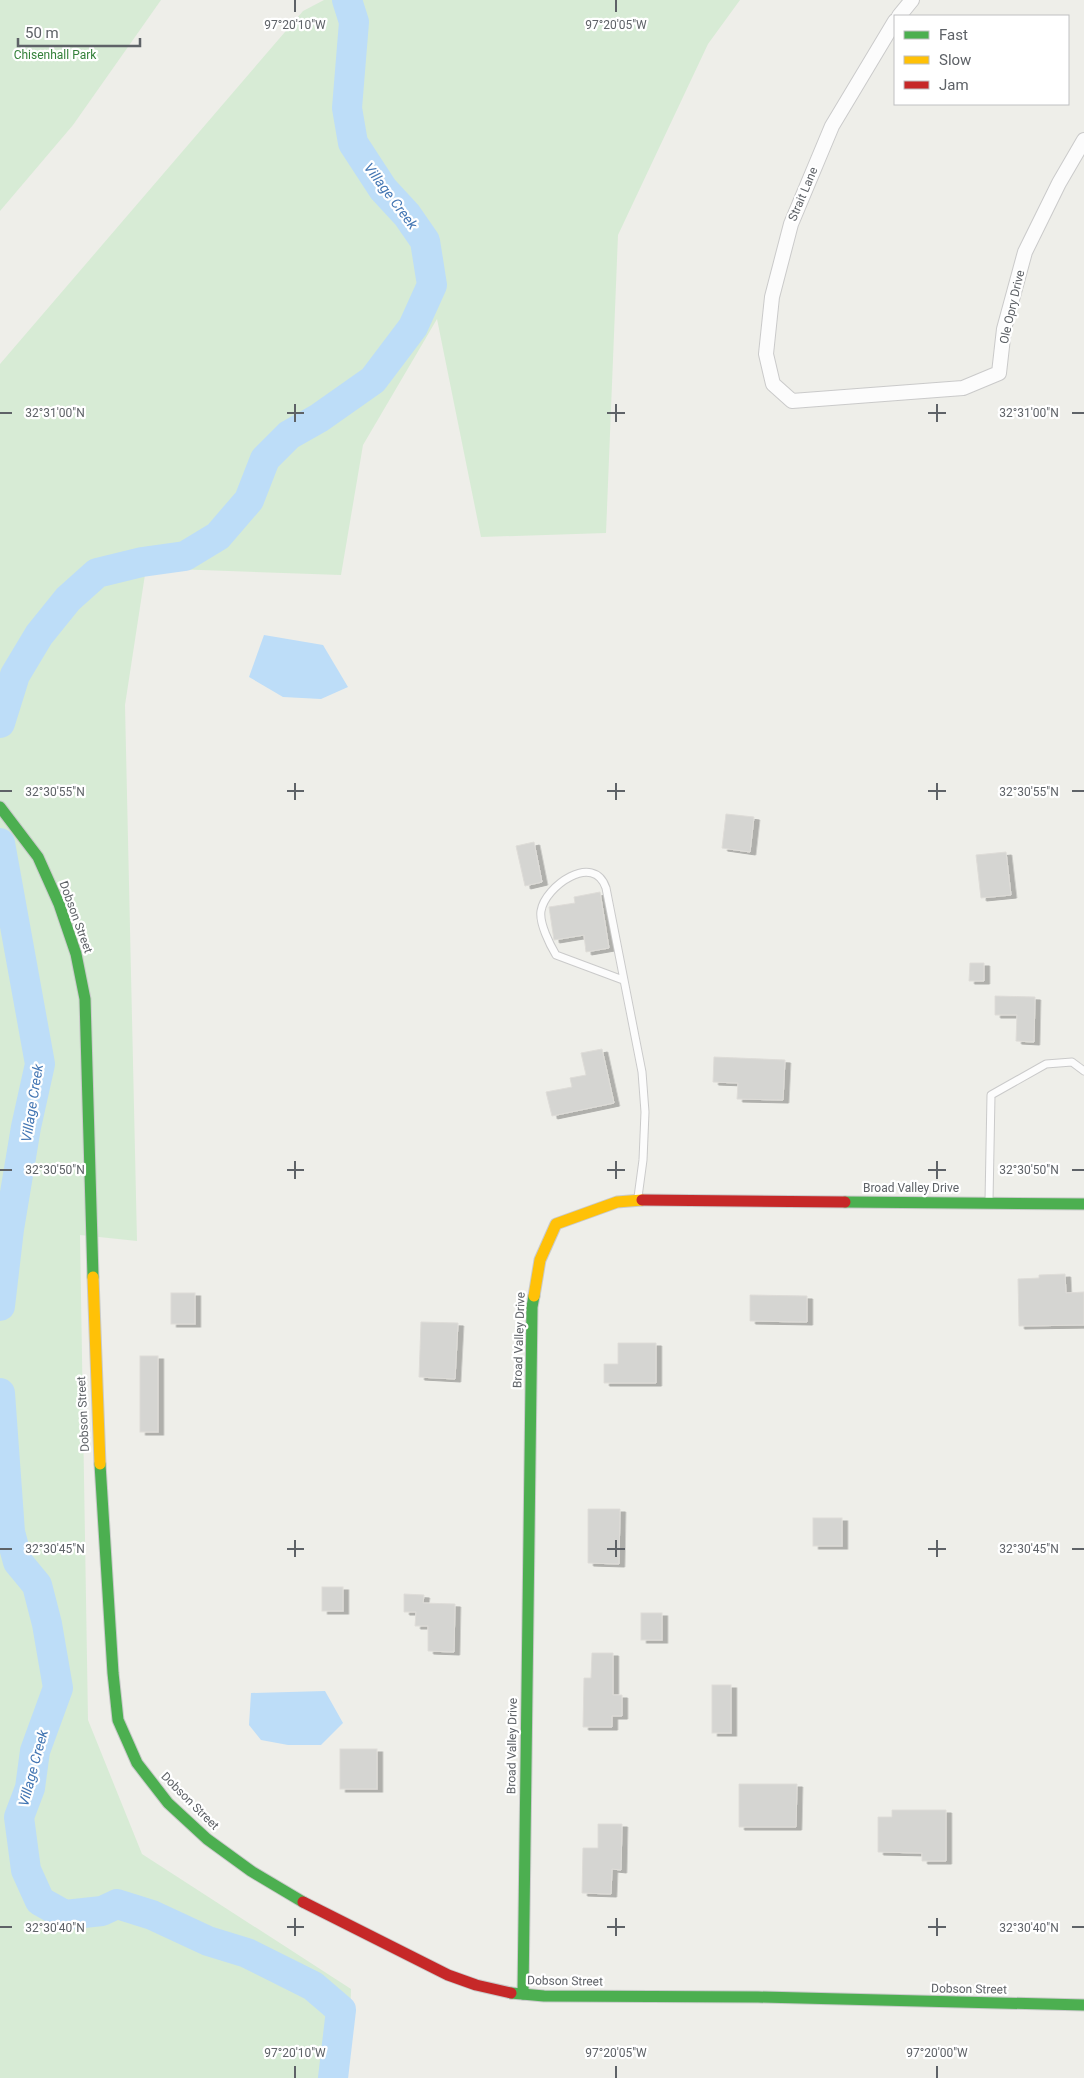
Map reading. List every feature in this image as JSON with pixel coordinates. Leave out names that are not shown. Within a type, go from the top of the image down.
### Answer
[{"type":"street","points":[[900,15],[912,0]]},
{"type":"street","name":"Strait Lane","points":[[773,384],[766,354],[772,297],[791,224],[832,126],[894,23]]},
{"type":"street","name":"Ole Opry Drive","points":[[773,384],[792,401],[963,388],[999,373],[1004,329],[1025,252],[1059,183],[1084,140]]},
{"type":"street","name":"Dobson Street","points":[[0,807],[38,857],[59,904],[76,954],[85,998],[98,1440],[113,1673],[112,1692],[124,1735],[145,1774],[159,1792],[192,1826],[227,1854],[284,1892],[343,1924],[446,1974],[488,1989],[554,1996],[758,1997],[1084,2005]]},
{"type":"street","name":"Broad Valley Drive","points":[[523,1994],[532,1306],[540,1260],[556,1224],[617,1202],[638,1200],[1084,1204]]},
{"type":"lane","points":[[623,980],[556,956],[546,937],[541,912],[546,898],[561,883],[578,873],[593,872],[602,878],[642,1072],[645,1112],[643,1160],[638,1200]]},
{"type":"lane","points":[[988,1203],[991,1095],[1046,1064],[1072,1062],[1084,1071]]},
{"type":"green space","name":"Chisenhall Park","points":[[0,0],[161,0],[73,125],[0,211]]},
{"type":"green space","points":[[324,0],[740,0],[708,44],[618,235],[606,533],[481,537],[437,319],[363,445],[341,575],[146,568],[125,705],[137,1241],[80,1235],[88,1720],[142,1854],[351,1989],[348,2078],[0,2078],[0,364],[303,11]]},
{"type":"water","points":[[264,635],[323,645],[348,687],[321,699],[283,697],[249,677]]},
{"type":"water","points":[[325,1691],[343,1723],[321,1745],[288,1745],[261,1740],[249,1725],[251,1693]]},
{"type":"building","points":[[726,814],[754,817],[750,852],[722,848]]},
{"type":"building","points":[[534,842],[542,882],[525,886],[516,846]]},
{"type":"building","points":[[1006,852],[1011,895],[981,898],[976,855]]},
{"type":"building","points":[[600,892],[609,948],[586,952],[584,935],[554,940],[549,907],[575,903],[574,897]]},
{"type":"building","points":[[970,963],[984,963],[984,981],[969,981]]},
{"type":"building","points":[[995,996],[1035,997],[1034,1042],[1016,1041],[1017,1015],[995,1015]]},
{"type":"building","points":[[602,1049],[614,1103],[552,1116],[546,1092],[572,1087],[570,1078],[586,1075],[581,1053]]},
{"type":"building","points":[[714,1057],[785,1060],[783,1100],[737,1099],[738,1083],[713,1082]]},
{"type":"building","points":[[1065,1274],[1066,1293],[1084,1292],[1084,1325],[1019,1326],[1018,1279],[1039,1278],[1039,1275]]},
{"type":"building","points":[[171,1293],[195,1293],[195,1324],[171,1324]]},
{"type":"building","points":[[750,1295],[807,1296],[807,1322],[750,1321]]},
{"type":"building","points":[[421,1322],[458,1323],[455,1379],[419,1377]]},
{"type":"building","points":[[618,1343],[656,1343],[656,1383],[604,1383],[604,1364],[618,1364]]},
{"type":"building","points":[[140,1356],[158,1356],[158,1432],[140,1432]]},
{"type":"building","points":[[588,1509],[620,1509],[619,1564],[588,1563]]},
{"type":"building","points":[[813,1518],[842,1518],[842,1546],[813,1546]]},
{"type":"building","points":[[322,1587],[343,1587],[343,1611],[322,1611]]},
{"type":"building","points":[[404,1594],[424,1595],[423,1603],[455,1604],[454,1652],[428,1651],[428,1626],[415,1626],[416,1612],[404,1612]]},
{"type":"building","points":[[641,1613],[662,1613],[662,1640],[641,1640]]},
{"type":"building","points":[[592,1653],[613,1653],[613,1695],[622,1695],[622,1716],[612,1716],[612,1727],[583,1727],[584,1678],[591,1678]]},
{"type":"building","points":[[712,1685],[731,1685],[731,1733],[712,1733]]},
{"type":"building","points":[[340,1749],[377,1749],[377,1789],[340,1789]]},
{"type":"building","points":[[739,1784],[797,1784],[796,1827],[739,1827]]},
{"type":"building","points":[[892,1810],[946,1810],[946,1861],[922,1861],[922,1853],[878,1852],[878,1817],[892,1817]]},
{"type":"building","points":[[598,1824],[622,1824],[621,1870],[612,1869],[611,1894],[582,1893],[583,1848],[598,1848]]},
{"type":"waterway","name":"Village Creek","points":[[0,723],[15,675],[39,635],[68,599],[97,573],[142,562],[185,556],[218,536],[249,500],[265,459],[289,435],[319,418],[373,380],[413,327],[432,285],[425,241],[407,215],[383,189],[353,143],[347,108],[354,22],[347,0]]},
{"type":"waterway","name":"Village Creek","points":[[0,843],[40,1064],[26,1127],[9,1229],[0,1306]]},
{"type":"waterway","name":"Village Creek","points":[[0,1393],[10,1532],[18,1562],[37,1585],[47,1624],[58,1688],[35,1751],[30,1788],[19,1817],[26,1870],[40,1901],[65,1915],[102,1911],[117,1904],[152,1915],[208,1941],[247,1953],[313,1986],[341,2010],[333,2078]]},
{"type":"traffic: fast","points":[[0,807],[38,857],[59,904],[76,954],[85,999],[93,1277]]},
{"type":"traffic: fast","points":[[845,1202],[1084,1204]]},
{"type":"traffic: fast","points":[[523,1994],[532,1307],[534,1296]]},
{"type":"traffic: fast","points":[[100,1464],[113,1673],[118,1720],[137,1763],[168,1803],[207,1839],[251,1871],[303,1902]]},
{"type":"traffic: fast","points":[[511,1993],[544,1996],[758,1997],[1084,2005]]},
{"type":"traffic: slow","points":[[534,1296],[540,1260],[556,1224],[617,1202],[642,1200]]},
{"type":"traffic: slow","points":[[93,1277],[100,1464]]},
{"type":"traffic: jam","points":[[642,1200],[845,1202]]},
{"type":"traffic: jam","points":[[303,1902],[448,1975],[476,1985],[511,1993]]}]
